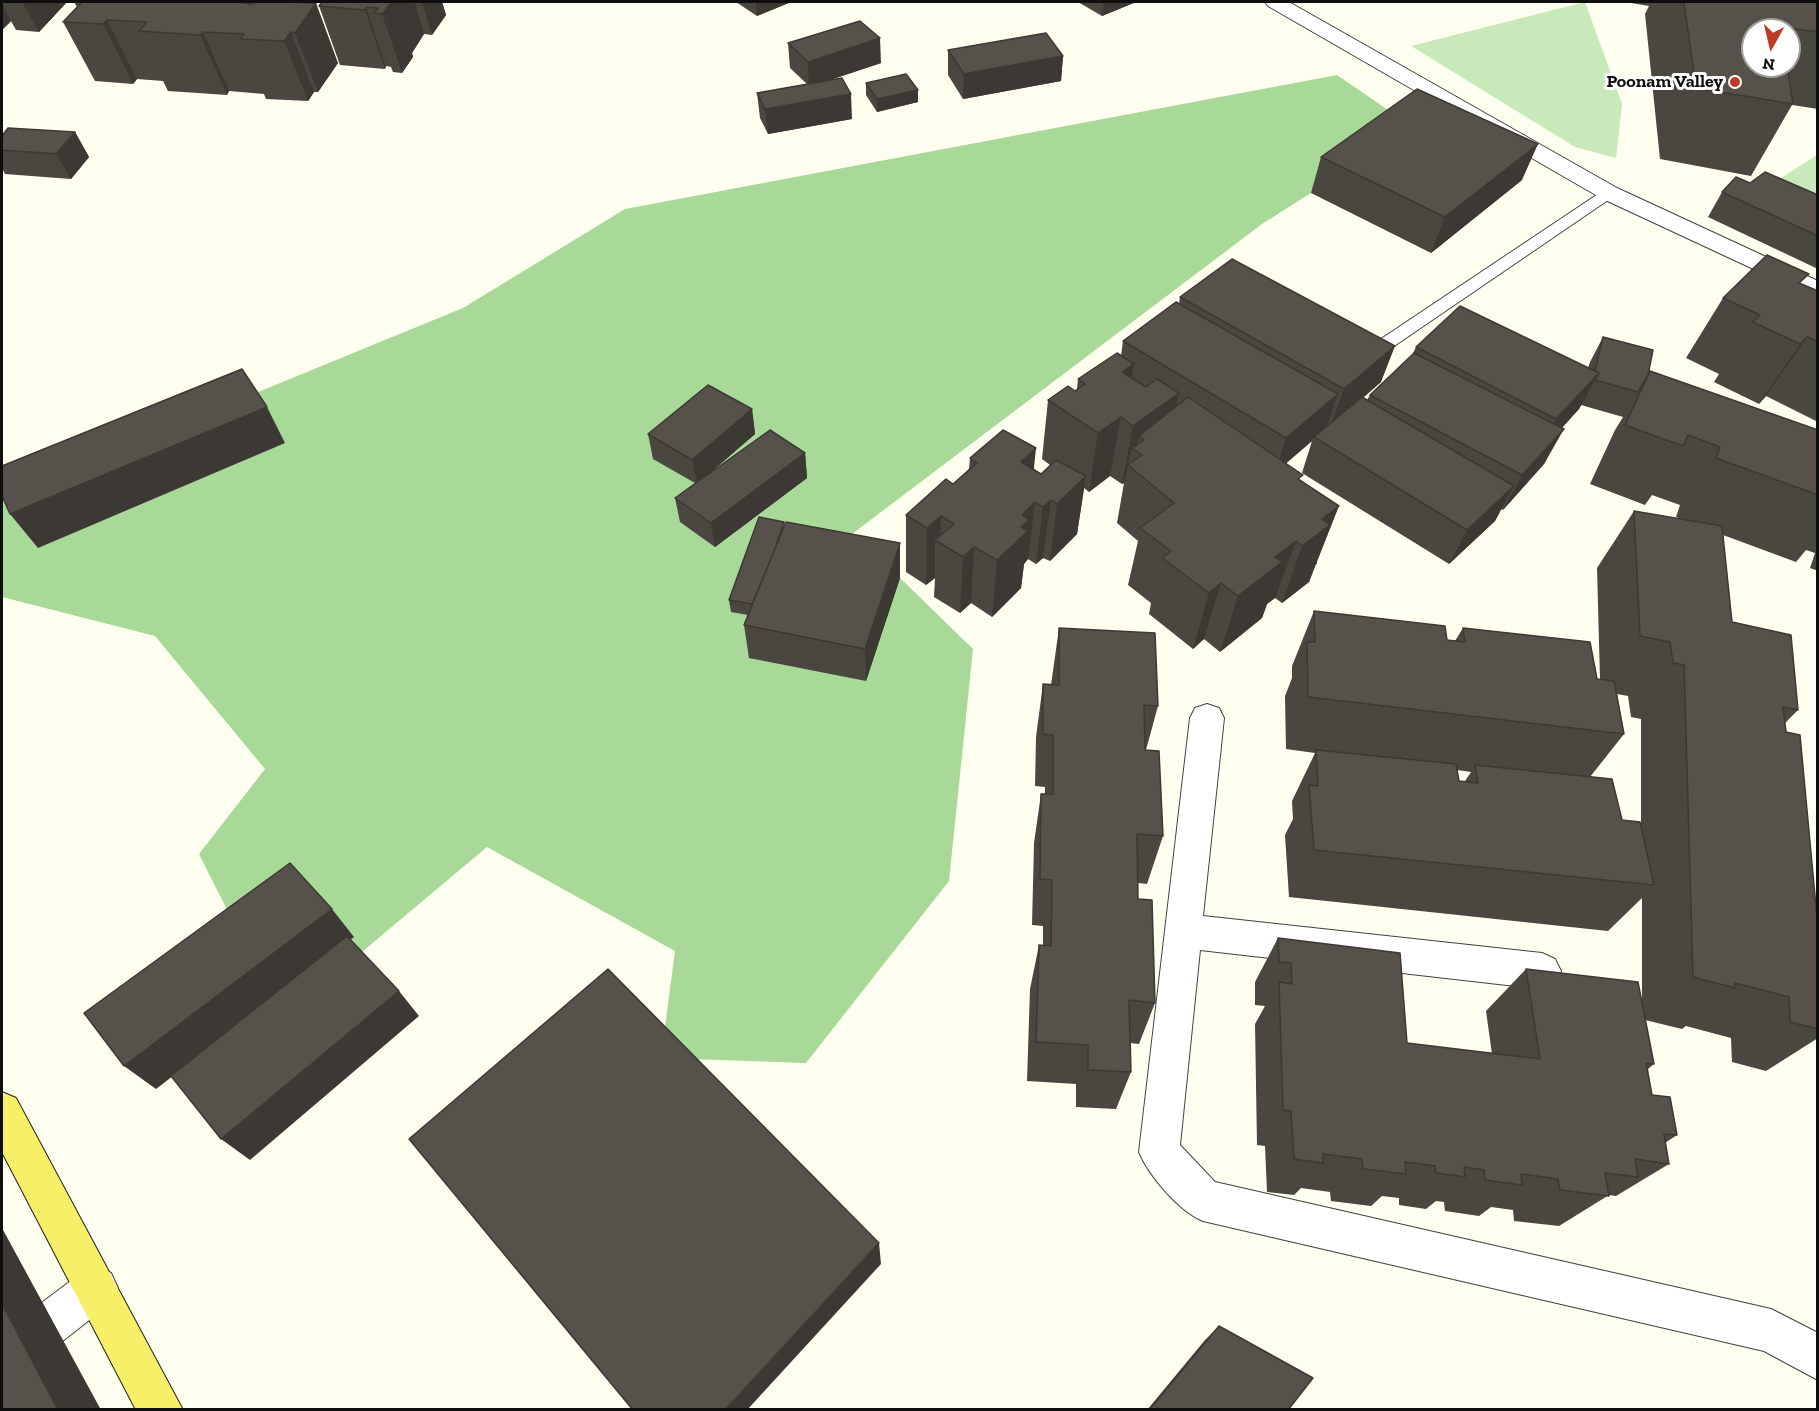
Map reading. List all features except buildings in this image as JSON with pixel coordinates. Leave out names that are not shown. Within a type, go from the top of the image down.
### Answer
[{"type":"main road","points":[[2,1112],[161,1410]]},
{"type":"street","points":[[1277,3],[1608,193],[1818,291]]},
{"type":"street","points":[[1207,718],[1159,1152],[1203,1200],[1771,1330],[1818,1358]]},
{"type":"street","points":[[1184,931],[1542,971]]},
{"type":"street","points":[[2,1360],[96,1288]]},
{"type":"lane","points":[[1375,351],[1608,193]]},
{"type":"green space","points":[[1585,2],[1622,104],[1616,158],[1575,147],[1411,46]]},
{"type":"green space","points":[[1337,75],[1407,123],[1311,193],[1262,224],[848,537],[900,578],[973,649],[949,881],[806,1063],[661,1058],[675,951],[487,847],[282,1019],[199,854],[265,769],[155,636],[2,597],[2,497],[463,308],[625,209]]},
{"type":"green space","points":[[1817,155],[1817,201],[1764,189]]},
{"type":"place","name":"Poonam Valley","points":[[1735,82]]}]
